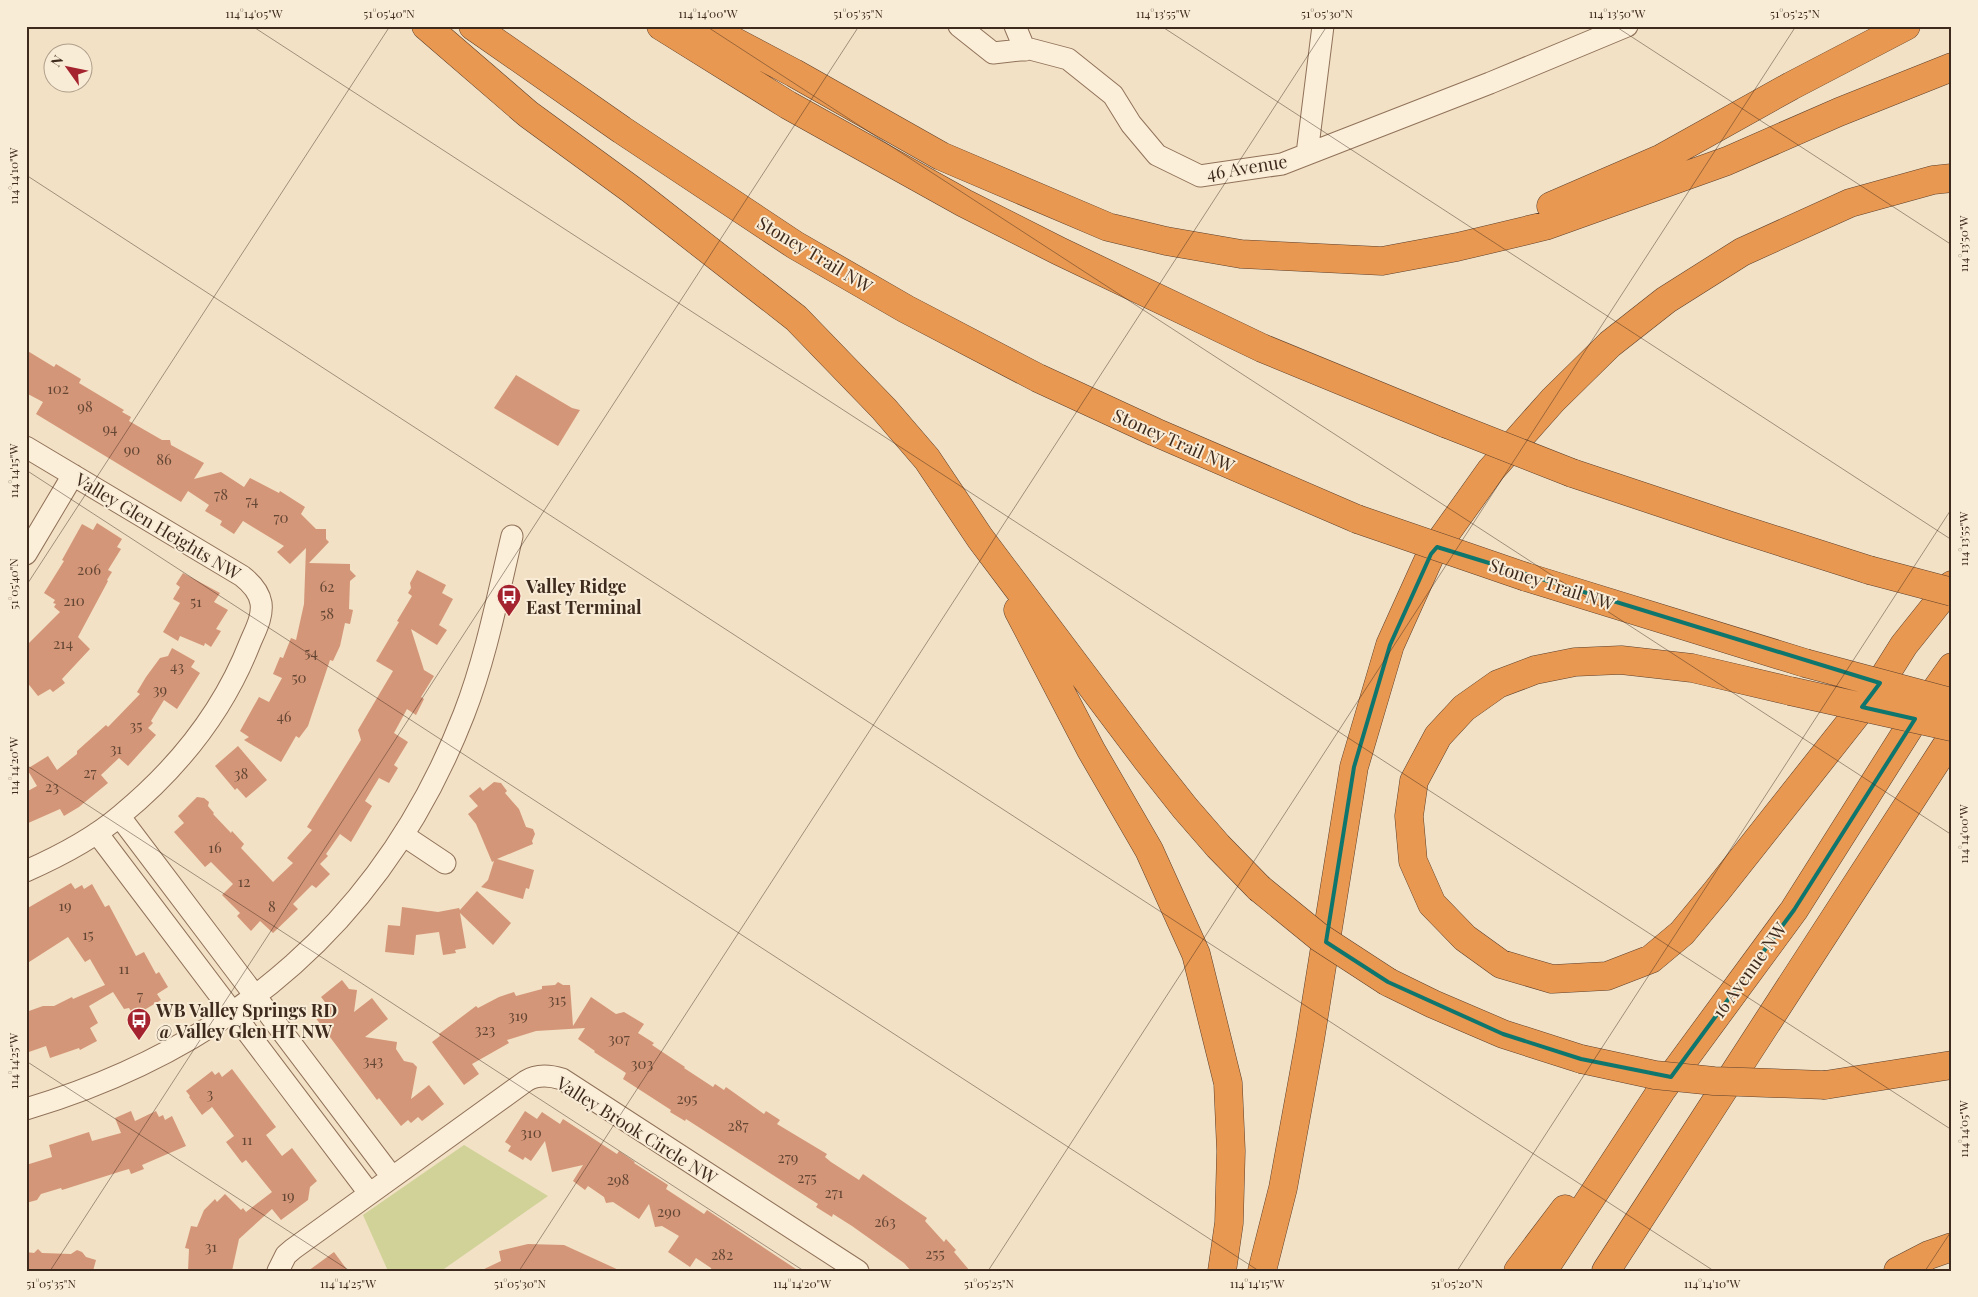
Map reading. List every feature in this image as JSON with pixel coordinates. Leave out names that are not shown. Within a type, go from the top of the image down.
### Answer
[{"type":"highway","points":[[426,26],[528,114],[640,196],[796,318],[884,409],[927,459],[980,538],[1185,808],[1218,846],[1259,888],[1319,937],[1388,982],[1433,1004],[1503,1034],[1582,1059],[1655,1075],[1714,1081],[1825,1085],[1952,1066]]},
{"type":"highway","name":"Stoney Trail NW","points":[[473,26],[622,130],[795,245],[906,309],[1038,378],[1155,432],[1357,520],[1526,577],[1950,710]]},
{"type":"highway","points":[[661,26],[796,110],[964,203],[1058,251],[1262,348],[1447,424],[1572,472],[1869,570],[1952,592]]},
{"type":"highway","points":[[705,26],[794,73],[941,156],[1108,227],[1166,241],[1241,254],[1311,259],[1382,261],[1457,247],[1545,226],[1726,161],[1839,112],[1952,67]]},
{"type":"highway","points":[[1457,247],[1662,158],[1791,86],[1906,26]]},
{"type":"highway","points":[[1262,1271],[1283,1188],[1308,1050],[1354,767],[1390,645],[1431,554],[1491,470],[1553,400],[1610,344],[1666,300],[1742,252],[1850,203],[1933,180],[1952,178]]},
{"type":"highway","points":[[980,538],[1091,750],[1149,850],[1196,954],[1228,1084],[1231,1151],[1230,1223],[1222,1271]]},
{"type":"highway","points":[[1950,710],[1790,691],[1692,668],[1621,660],[1575,662],[1535,670],[1498,684],[1464,708],[1438,736],[1414,781],[1409,816],[1413,861],[1432,904],[1465,938],[1501,964],[1552,979],[1607,976],[1651,959],[1682,933],[1716,892],[1875,691],[1904,645],[1952,586]]},
{"type":"highway","name":"16 Avenue NW","points":[[1543,1271],[1661,1091],[1794,910],[1909,728],[1952,667]]},
{"type":"highway","points":[[1606,1271],[1952,737]]},
{"type":"highway","points":[[1518,1271],[1560,1213],[1609,1170]]},
{"type":"highway","points":[[1898,1271],[1952,1246]]},
{"type":"street","name":"46 Avenue","points":[[960,26],[993,53],[1030,49],[1068,59],[1113,95],[1132,124],[1157,155],[1200,176],[1282,164],[1490,83],[1628,26]]},
{"type":"street","points":[[1015,26],[1025,50]]},
{"type":"street","points":[[1307,154],[1322,26]]},
{"type":"street","name":"Valley Glen Heights NW","points":[[26,447],[242,576],[256,590],[261,606],[244,659],[219,706],[180,759],[120,817],[97,834],[76,847],[26,871]]},
{"type":"street","points":[[26,554],[73,475]]},
{"type":"street","points":[[26,1110],[130,1072],[171,1051],[232,1014],[255,997],[322,939],[348,911],[403,835],[438,775],[465,712],[491,623],[512,536]]},
{"type":"street","points":[[120,817],[392,1177]]},
{"type":"street","points":[[97,834],[369,1193]]},
{"type":"street","points":[[403,835],[445,863]]},
{"type":"street","name":"Valley Brook Circle NW","points":[[278,1271],[286,1254],[526,1081],[532,1077],[555,1076],[858,1271]]},
{"type":"highlighted area","points":[[1437,547],[1880,683],[1862,707],[1915,719],[1794,910],[1671,1077],[1581,1059],[1503,1034],[1388,982],[1326,942],[1354,767],[1390,645],[1431,554]]},
{"type":"green space","points":[[464,1145],[548,1196],[441,1271],[388,1271],[363,1215]]},
{"type":"building","points":[[26,350],[54,367],[56,364],[81,379],[79,383],[124,410],[122,412],[131,417],[129,421],[162,440],[170,440],[171,445],[204,463],[194,479],[221,472],[244,487],[250,478],[279,493],[280,491],[305,507],[301,514],[316,529],[326,529],[326,539],[329,542],[309,563],[350,564],[350,570],[356,576],[350,581],[349,609],[353,610],[350,624],[345,623],[340,646],[333,661],[330,660],[308,726],[299,738],[296,736],[281,762],[244,740],[249,737],[240,731],[259,697],[269,702],[282,678],[273,674],[280,657],[283,658],[291,638],[296,640],[304,604],[306,548],[290,564],[277,552],[284,546],[243,521],[234,534],[220,525],[222,521],[205,511],[209,505],[188,491],[181,502],[36,414],[43,402],[26,393]]},
{"type":"building","points":[[516,375],[572,408],[580,410],[558,446],[494,408]]},
{"type":"building","points":[[97,523],[122,539],[117,547],[121,549],[108,570],[112,572],[108,581],[78,637],[90,649],[62,679],[65,683],[53,692],[50,689],[38,696],[26,681],[26,646],[60,612],[54,607],[56,604],[53,603],[55,600],[44,593],[64,561],[62,560],[82,524],[93,530]]},
{"type":"building","points":[[417,570],[446,585],[442,593],[453,599],[439,625],[447,630],[437,645],[411,629],[424,670],[434,676],[421,697],[424,699],[416,715],[407,709],[394,733],[408,742],[394,765],[398,768],[389,783],[379,778],[365,801],[372,806],[351,842],[340,834],[326,854],[328,856],[320,864],[330,874],[316,888],[312,885],[293,904],[298,909],[273,933],[260,921],[251,931],[237,916],[240,913],[222,895],[233,884],[211,862],[205,867],[174,832],[184,823],[178,816],[197,797],[204,798],[209,802],[208,806],[213,814],[244,844],[241,848],[273,882],[293,863],[287,858],[312,830],[307,827],[361,740],[358,730],[393,671],[376,661],[412,596],[408,593],[411,588],[410,583]]},
{"type":"building","points":[[183,573],[220,593],[214,602],[228,610],[216,629],[221,631],[211,647],[205,643],[204,646],[180,636],[178,641],[163,632],[180,603],[173,599],[180,587],[176,584]]},
{"type":"building","points":[[172,648],[195,661],[191,667],[200,673],[177,709],[164,700],[151,721],[153,723],[148,728],[156,735],[128,766],[119,758],[101,775],[108,783],[79,807],[64,816],[60,809],[26,824],[26,792],[37,786],[27,769],[48,756],[57,770],[77,754],[77,751],[106,725],[108,727],[140,694],[137,692],[146,677],[160,658],[168,656]]},
{"type":"building","points":[[238,746],[267,780],[246,798],[237,788],[235,790],[215,766]]},
{"type":"building","points":[[494,782],[501,783],[507,791],[505,793],[519,809],[526,827],[533,829],[535,834],[532,841],[533,844],[497,859],[534,870],[529,889],[526,888],[523,899],[481,887],[488,880],[494,861],[492,862],[476,824],[468,814],[478,806],[469,796],[480,787],[483,791]]},
{"type":"building","points":[[71,883],[75,889],[82,885],[84,889],[92,884],[105,907],[109,905],[136,956],[144,952],[156,974],[159,972],[168,987],[157,994],[161,1000],[134,1016],[129,1008],[124,1009],[113,992],[89,1006],[98,1023],[90,1028],[97,1041],[80,1050],[79,1048],[50,1058],[46,1046],[26,1053],[26,1012],[43,1006],[54,1006],[105,985],[90,959],[85,962],[68,937],[26,964],[26,909]]},
{"type":"building","points":[[477,891],[511,923],[493,945],[460,913],[466,948],[455,950],[456,953],[443,955],[439,932],[416,935],[414,955],[385,952],[388,925],[400,926],[402,907],[438,912],[459,908],[460,910]]},
{"type":"building","points":[[342,980],[349,989],[357,990],[354,1012],[372,998],[388,1019],[365,1037],[397,1042],[396,1049],[404,1061],[413,1063],[417,1067],[411,1099],[429,1085],[444,1104],[422,1121],[418,1117],[411,1123],[408,1120],[401,1126],[379,1098],[377,1100],[312,1013],[325,1002],[321,997]]},
{"type":"building","points":[[558,982],[563,985],[570,985],[573,1026],[591,997],[616,1014],[624,1012],[644,1024],[638,1033],[654,1043],[652,1045],[684,1068],[713,1087],[715,1084],[724,1090],[726,1087],[764,1114],[766,1111],[780,1120],[777,1124],[827,1154],[825,1157],[831,1162],[859,1180],[863,1174],[927,1218],[925,1221],[944,1242],[946,1239],[956,1250],[954,1252],[970,1271],[911,1271],[904,1263],[852,1226],[833,1214],[832,1217],[816,1207],[818,1204],[686,1119],[685,1121],[670,1112],[671,1110],[623,1079],[626,1073],[578,1039],[585,1028],[536,1031],[507,1040],[509,1043],[472,1064],[479,1074],[464,1085],[432,1042],[440,1036],[439,1034],[476,1006],[478,1008],[499,997],[514,992],[516,996],[542,989],[542,986],[555,985]]},
{"type":"building","points":[[232,1069],[276,1127],[266,1135],[282,1156],[292,1148],[317,1181],[310,1187],[308,1200],[281,1220],[272,1209],[239,1239],[232,1271],[188,1271],[189,1249],[185,1248],[191,1226],[197,1227],[204,1210],[215,1199],[217,1202],[225,1194],[241,1210],[243,1208],[246,1212],[272,1192],[246,1160],[242,1163],[226,1142],[234,1136],[212,1107],[202,1115],[186,1091],[212,1071],[215,1075],[219,1072],[222,1077]]},
{"type":"building","points":[[131,1111],[135,1121],[156,1111],[159,1117],[163,1115],[165,1120],[172,1116],[186,1146],[142,1165],[144,1169],[131,1174],[129,1169],[62,1190],[61,1188],[41,1194],[37,1200],[26,1203],[26,1165],[52,1157],[49,1145],[89,1132],[92,1141],[121,1133],[115,1118]]},
{"type":"building","points":[[525,1111],[537,1119],[542,1112],[560,1124],[563,1119],[617,1154],[619,1151],[668,1185],[666,1189],[704,1214],[707,1210],[799,1271],[712,1271],[711,1268],[696,1258],[690,1267],[668,1252],[679,1236],[662,1226],[655,1227],[649,1204],[639,1219],[613,1202],[606,1203],[604,1197],[588,1186],[585,1190],[573,1181],[583,1165],[552,1172],[545,1141],[531,1161],[525,1157],[523,1160],[508,1151],[511,1146],[505,1142]]},
{"type":"building","points":[[528,1244],[564,1245],[621,1271],[480,1271],[501,1261],[499,1251]]},
{"type":"building","points":[[38,1249],[42,1253],[71,1254],[77,1250],[82,1252],[86,1257],[96,1260],[93,1271],[26,1271],[26,1252],[34,1253]]},
{"type":"building","points":[[334,1252],[348,1271],[308,1271]]},
{"type":"place","name":"Valley Ridge East Terminal","points":[[509,617]]},
{"type":"place","name":"WB Valley Springs RD @ Valley Glen HT NW","points":[[139,1041]]}]
